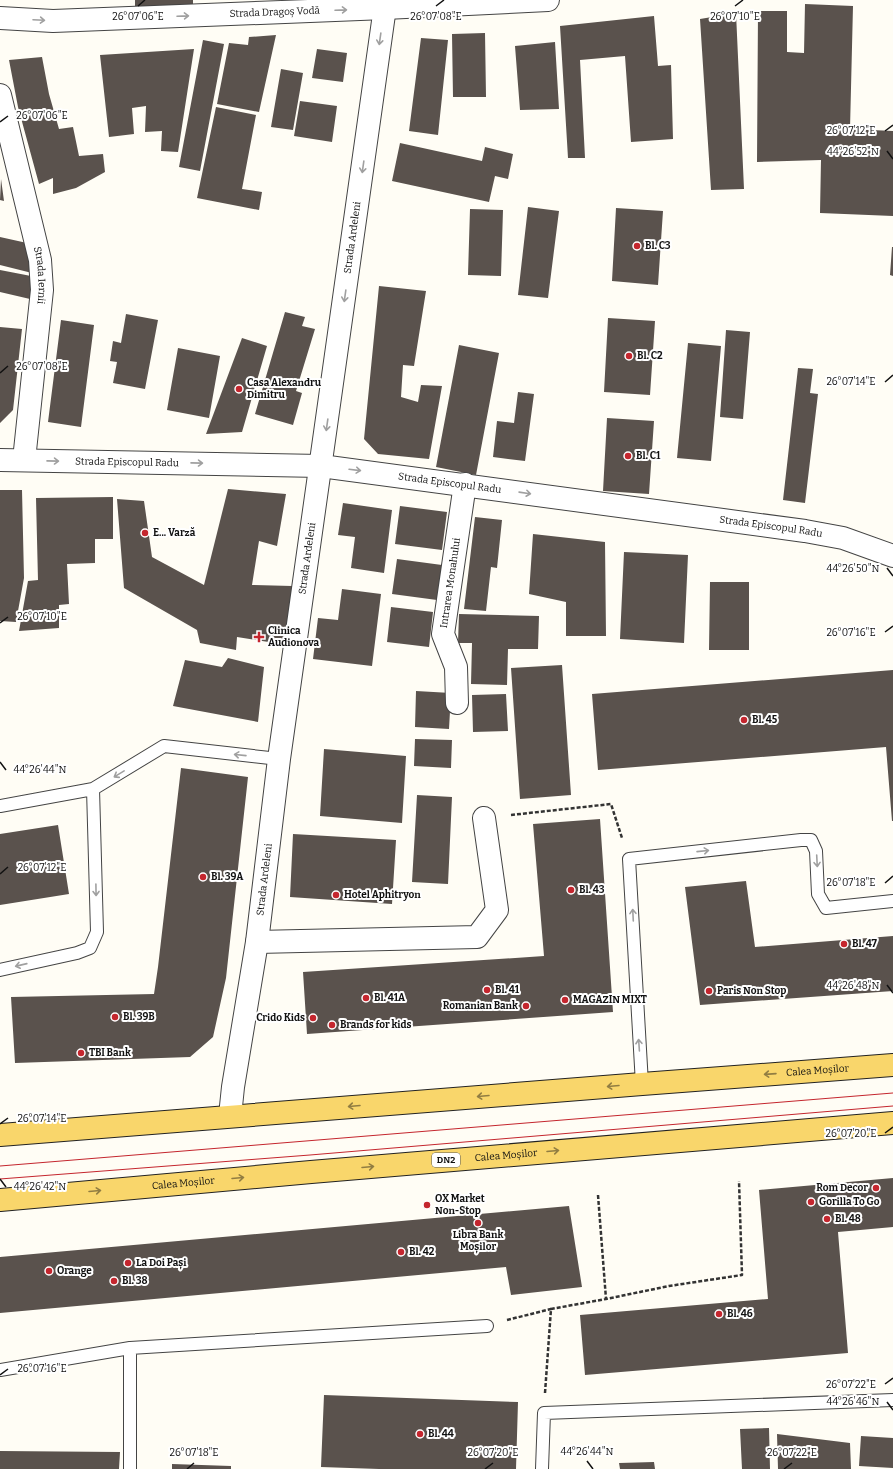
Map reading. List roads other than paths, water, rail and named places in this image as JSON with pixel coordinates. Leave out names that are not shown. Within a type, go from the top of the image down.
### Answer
[{"type":"main road","name":"Calea Moșilor","points":[[0,1135],[893,1065]]},
{"type":"main road","name":"Calea Moșilor","points":[[0,1200],[893,1123]]},
{"type":"street","name":"Strada Dragoș Vodă","points":[[0,18],[53,21],[385,4],[548,0]]},
{"type":"street","name":"Strada Ardeleni","points":[[230,1116],[233,1087],[257,942],[279,759],[385,4]]},
{"type":"street","name":"Strada Iernii","points":[[0,95],[41,267],[42,290],[24,460]]},
{"type":"street","name":"Strada Episcopul Radu","points":[[0,460],[321,466],[465,484],[805,531],[843,538],[893,556]]},
{"type":"street","name":"Intrarea Monahului","points":[[457,703],[456,667],[443,634],[465,484]]},
{"type":"street","points":[[257,942],[477,937],[497,910],[484,818]]},
{"type":"lane","points":[[0,806],[93,789],[164,746],[279,759]]},
{"type":"lane","points":[[0,970],[77,953],[90,948],[97,932],[93,789]]},
{"type":"lane","points":[[642,1084],[629,859],[811,840],[816,851],[818,894],[826,908],[893,901]]},
{"type":"lane","points":[[0,1370],[130,1348],[487,1326]]},
{"type":"lane","points":[[130,1348],[130,1469]]},
{"type":"lane","points":[[542,1469],[544,1413],[893,1400]]},
{"type":"tram line","points":[[0,1166],[893,1093]]},
{"type":"tram line","points":[[0,1179],[310,1155],[893,1106]]},
{"type":"place","name":"Bl. C3","points":[[637,246]]},
{"type":"place","name":"Bl. C2","points":[[629,356]]},
{"type":"place","name":"Casa Alexandru Dimitru","points":[[239,389]]},
{"type":"place","name":"Bl. C1","points":[[628,456]]},
{"type":"place","name":"E... Varză","points":[[145,533]]},
{"type":"place","name":"Clinica Audionova","points":[[259,637]]},
{"type":"place","name":"Bl. 45","points":[[744,720]]},
{"type":"place","name":"Bl. 39A","points":[[203,877]]},
{"type":"place","name":"Bl. 43","points":[[571,890]]},
{"type":"place","name":"Hotel Aphitryon","points":[[336,895]]},
{"type":"place","name":"Bl. 47","points":[[844,944]]},
{"type":"place","name":"Bl. 41","points":[[487,990]]},
{"type":"place","name":"Paris Non Stop","points":[[709,991]]},
{"type":"place","name":"Bl. 41A","points":[[366,998]]},
{"type":"place","name":"MAGAZIN MIXT","points":[[565,1000]]},
{"type":"place","name":"Romanian Bank","points":[[526,1006]]},
{"type":"place","name":"Bl. 39B","points":[[115,1017]]},
{"type":"place","name":"Crido Kids","points":[[313,1018]]},
{"type":"place","name":"Brands for kids","points":[[332,1025]]},
{"type":"place","name":"TBI Bank","points":[[81,1053]]},
{"type":"place","name":"Rom Decor","points":[[876,1188]]},
{"type":"place","name":"Gorilla To Go","points":[[811,1202]]},
{"type":"place","name":"OX Market Non-Stop","points":[[427,1205]]},
{"type":"place","name":"Bl. 48","points":[[827,1219]]},
{"type":"place","name":"Libra Bank Moșilor","points":[[478,1223]]},
{"type":"place","name":"Bl. 42","points":[[401,1252]]},
{"type":"place","name":"La Doi Pași","points":[[128,1263]]},
{"type":"place","name":"Orange","points":[[49,1271]]},
{"type":"place","name":"Bl. 38","points":[[114,1281]]},
{"type":"place","name":"Bl. 46","points":[[719,1314]]},
{"type":"place","name":"Bl. 44","points":[[420,1434]]}]
